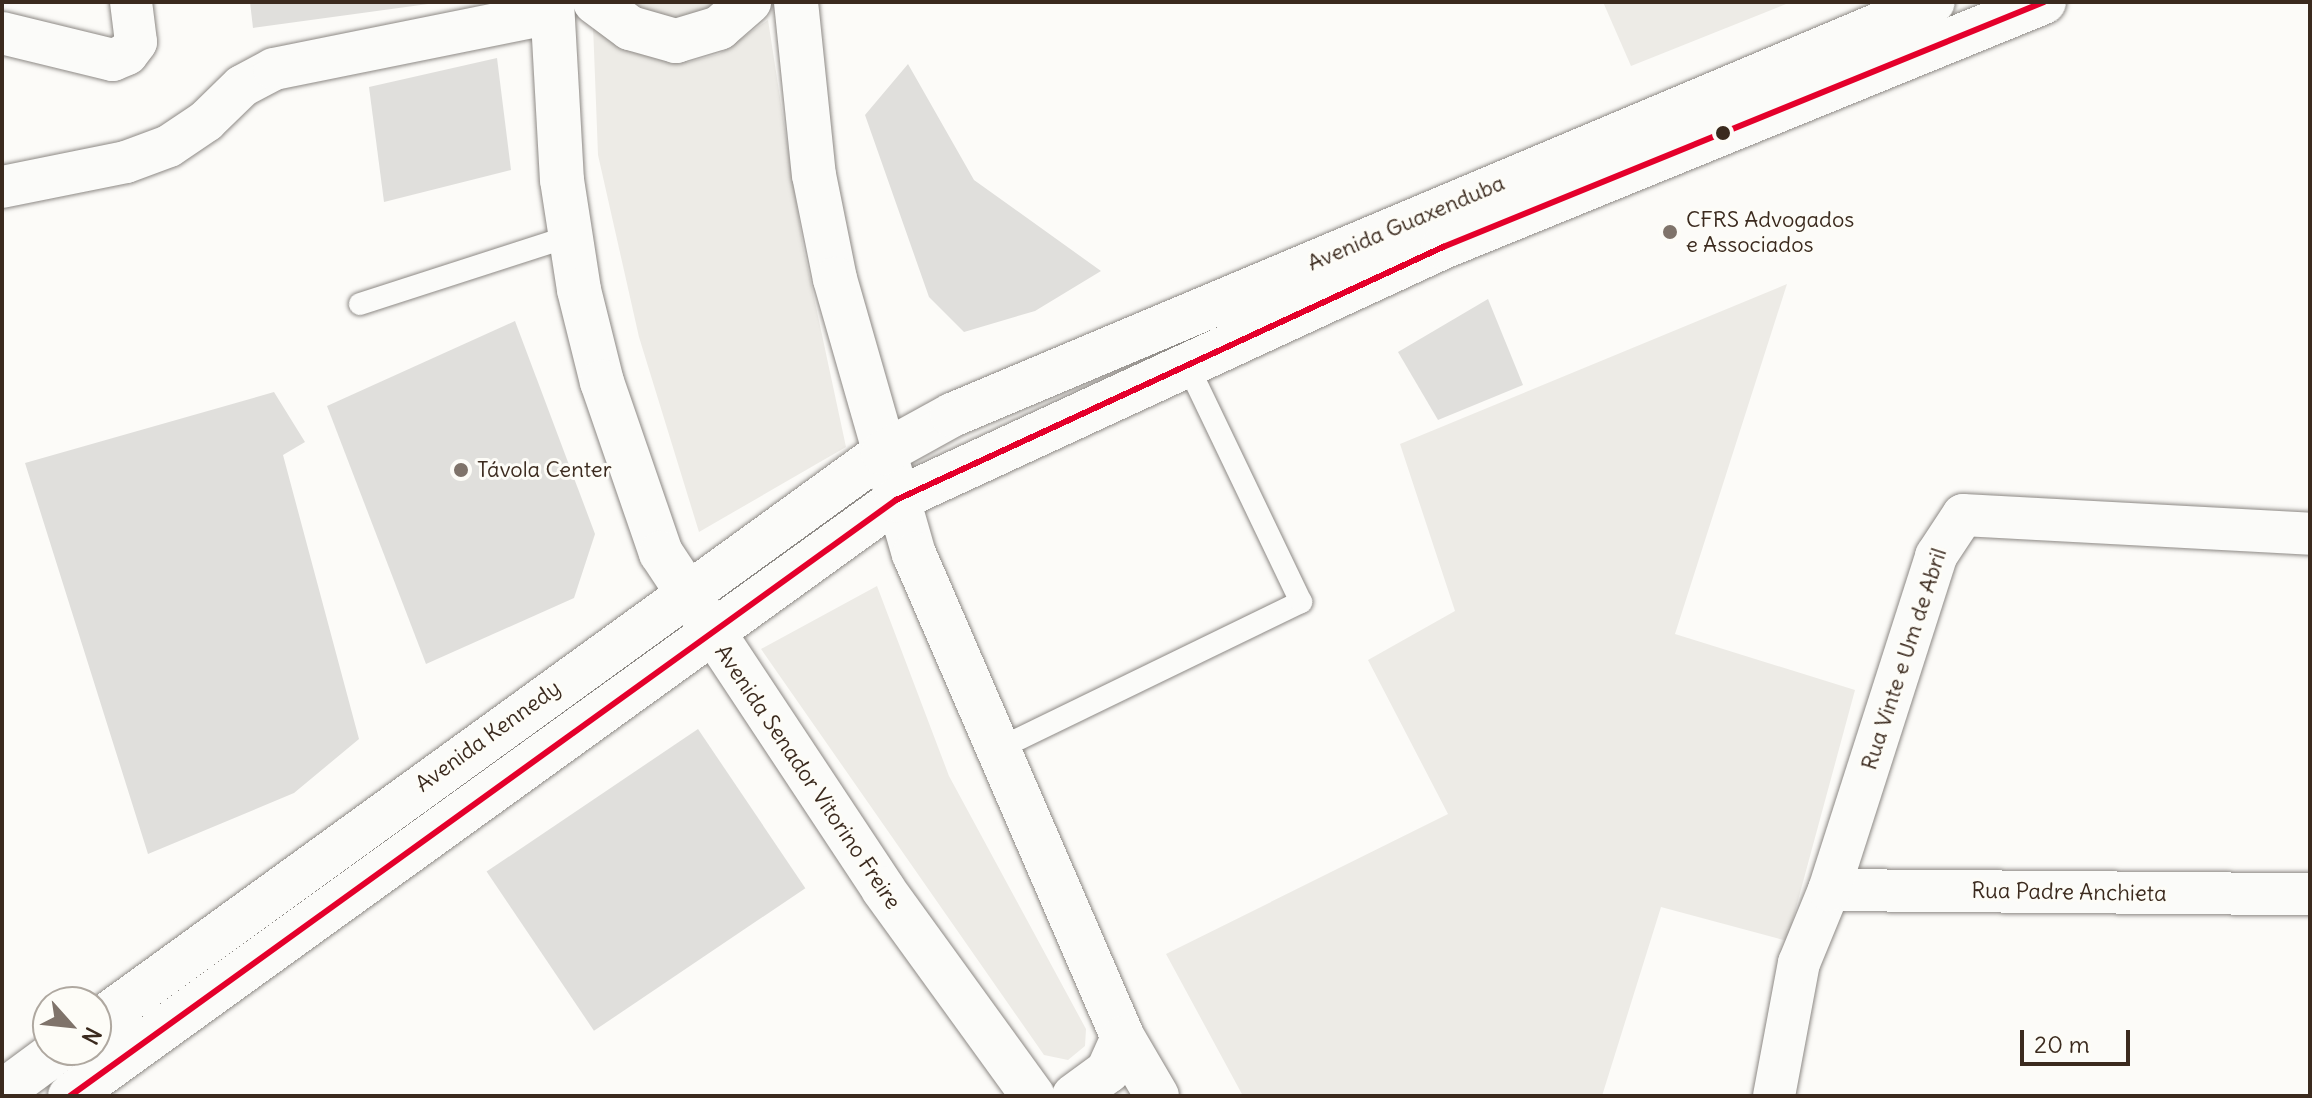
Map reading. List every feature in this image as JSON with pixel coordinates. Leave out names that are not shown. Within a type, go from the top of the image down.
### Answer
[{"type":"main road","points":[[595,2],[638,32],[676,41],[719,28],[749,2]]},
{"type":"main road","points":[[796,2],[814,175],[860,372],[896,500],[914,554],[1123,1038],[1157,1096]]},
{"type":"main road","name":"Avenida Guaxenduba","points":[[883,453],[952,415],[1933,2]]},
{"type":"main road","name":"Avenida Guaxenduba","points":[[896,500],[1443,247],[2044,2]]},
{"type":"main road","name":"Avenida Senador Vitorino Freire","points":[[552,8],[571,236],[602,382],[661,553],[683,593],[883,889],[1036,1094]]},
{"type":"main road","points":[[860,372],[888,400],[919,413],[952,415]]},
{"type":"main road","name":"Avenida Kennedy","points":[[112,1011],[683,593],[883,453]]},
{"type":"main road","points":[[70,1096],[896,500]]},
{"type":"main road","points":[[1074,1096],[1108,1071],[1123,1038]]},
{"type":"main road","points":[[2,1092],[37,1066]]},
{"type":"street","name":"Avenida Senador Vitorino Freire","points":[[2,187],[126,162],[169,146],[206,121],[242,86],[274,69],[552,8]]},
{"type":"street","points":[[2,33],[113,60],[127,54],[134,22]]},
{"type":"street","name":"Rua Vinte e Um de Abril","points":[[1774,1096],[1799,963],[1829,890],[1936,556],[1963,515],[2310,534]]},
{"type":"street","name":"Rua Padre Anchieta","points":[[1829,890],[2310,894]]},
{"type":"lane","points":[[360,304],[571,236]]},
{"type":"lane","points":[[998,749],[1301,602],[1187,364]]},
{"type":"shaded area","points":[[632,2],[724,2],[697,22],[643,12]]},
{"type":"shaded area","points":[[1603,2],[1791,2],[1631,66]]},
{"type":"shaded area","points":[[768,20],[803,246],[846,447],[699,532],[639,337],[598,155],[593,25],[656,57],[689,62],[719,54]]},
{"type":"shaded area","points":[[1787,284],[1675,634],[1855,690],[1787,941],[1661,907],[1602,1096],[1243,1096],[1166,954],[1448,814],[1368,660],[1455,611],[1400,444]]},
{"type":"shaded area","points":[[877,586],[949,776],[1086,1029],[1085,1046],[1068,1060],[1044,1055],[761,649]]},
{"type":"building","points":[[250,2],[428,2],[428,4],[253,28]]},
{"type":"building","points":[[497,58],[511,170],[384,202],[369,87]]},
{"type":"building","points":[[908,64],[974,180],[1101,271],[1035,311],[964,332],[929,297],[865,115]]},
{"type":"building","points":[[1488,299],[1523,385],[1438,420],[1398,352]]},
{"type":"building","name":"Távola Center","points":[[515,321],[595,534],[574,598],[426,664],[327,406]]},
{"type":"building","points":[[274,392],[305,442],[283,455],[359,739],[294,793],[148,854],[25,463]]},
{"type":"building","points":[[698,729],[805,888],[594,1031],[487,872]]},
{"type":"transit line","points":[[70,1096],[896,500],[1443,247],[2044,2]]},
{"type":"place","name":"CFRS Advogados e Associados","points":[[1670,232]]},
{"type":"place","name":"Távola Center","points":[[461,470]]}]
